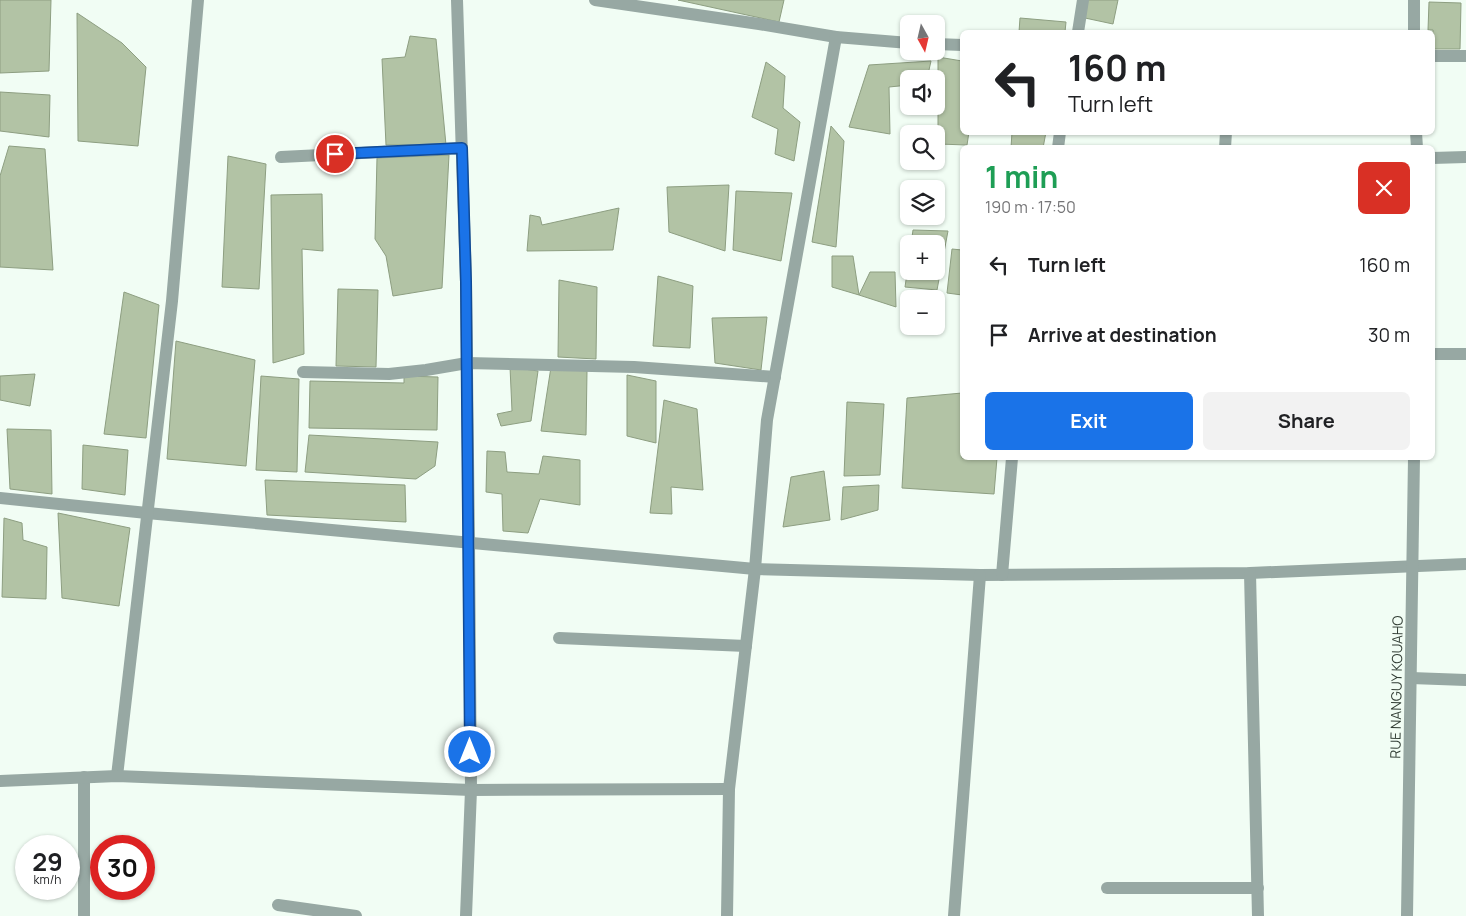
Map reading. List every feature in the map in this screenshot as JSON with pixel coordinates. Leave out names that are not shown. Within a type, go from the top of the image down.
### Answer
[{"type":"street","points":[[117,776],[172,301],[198,0]]},
{"type":"street","points":[[457,0],[467,362],[469,543],[471,790],[466,916]]},
{"type":"street","points":[[595,0],[836,37],[900,42]]},
{"type":"street","points":[[1078,30],[1083,0]]},
{"type":"street","points":[[1414,0],[1414,30]]},
{"type":"street","points":[[727,916],[729,790],[755,569],[767,420],[836,37]]},
{"type":"street","points":[[945,44],[960,45]]},
{"type":"street","points":[[1435,56],[1466,56]]},
{"type":"street","points":[[281,157],[462,148]]},
{"type":"street","points":[[1435,158],[1466,157]]},
{"type":"street","points":[[1435,354],[1466,354]]},
{"type":"street","points":[[303,372],[389,374],[426,370],[467,362],[634,367],[775,377]]},
{"type":"street","points":[[1002,575],[1012,460]]},
{"type":"street","name":"RUE NANGUY KOUAHO","points":[[1406,916],[1414,460]]},
{"type":"street","points":[[0,498],[755,569],[1002,575],[1250,573],[1466,564]]},
{"type":"street","points":[[1250,573],[1258,916]]},
{"type":"street","points":[[954,916],[980,575]]},
{"type":"street","points":[[559,638],[746,646]]},
{"type":"street","points":[[1411,678],[1466,680]]},
{"type":"street","points":[[0,781],[117,776],[471,790],[729,790]]},
{"type":"street","points":[[84,778],[84,916]]},
{"type":"street","points":[[1107,888],[1258,888]]},
{"type":"street","points":[[278,905],[356,916]]},
{"type":"building","points":[[0,0],[51,0],[49,71],[0,73]]},
{"type":"building","points":[[678,0],[784,0],[779,22]]},
{"type":"building","points":[[1087,0],[1118,0],[1113,24],[1085,18]]},
{"type":"building","points":[[1429,2],[1461,3],[1460,49],[1435,49],[1435,30],[1428,30]]},
{"type":"building","points":[[77,13],[122,43],[146,67],[138,146],[78,141]]},
{"type":"building","points":[[1020,18],[1066,22],[1065,30],[1019,30]]},
{"type":"building","points":[[410,36],[436,39],[446,145],[386,145],[382,59],[405,57]]},
{"type":"building","points":[[945,58],[960,61],[960,135],[969,135],[967,145],[945,144],[945,125],[938,125],[938,115],[945,115],[945,70],[938,70],[938,60],[945,60]]},
{"type":"building","points":[[931,61],[929,70],[900,70],[900,86],[889,87],[890,134],[849,127],[869,65]]},
{"type":"building","points":[[766,62],[785,76],[783,108],[800,122],[794,161],[775,154],[778,129],[752,117]]},
{"type":"building","points":[[0,92],[50,95],[49,137],[0,131]]},
{"type":"building","points":[[831,126],[844,141],[836,247],[812,242]]},
{"type":"building","points":[[1012,135],[1045,135],[1044,145],[1011,145]]},
{"type":"building","points":[[9,146],[45,149],[53,270],[0,267],[0,176]]},
{"type":"building","points":[[449,155],[442,288],[393,296],[386,256],[375,239],[377,158]]},
{"type":"building","points":[[228,156],[266,164],[259,289],[222,287]]},
{"type":"building","points":[[729,185],[725,251],[669,232],[667,187]]},
{"type":"building","points":[[736,191],[792,193],[781,261],[733,250]]},
{"type":"building","points":[[322,194],[323,251],[302,249],[304,354],[273,363],[271,195]]},
{"type":"building","points":[[619,208],[613,250],[527,251],[530,215],[540,217],[542,225]]},
{"type":"building","points":[[913,230],[948,231],[945,247],[945,235],[912,235]]},
{"type":"building","points":[[952,249],[960,250],[960,295],[947,293]]},
{"type":"building","points":[[832,256],[853,256],[859,295],[832,287]]},
{"type":"building","points":[[870,272],[895,272],[896,307],[859,295]]},
{"type":"building","points":[[658,276],[693,286],[690,348],[653,346]]},
{"type":"building","points":[[559,280],[597,287],[596,359],[558,357]]},
{"type":"building","points":[[906,280],[939,280],[937,290],[905,287]]},
{"type":"building","points":[[338,289],[378,290],[376,367],[336,366]]},
{"type":"building","points":[[124,292],[159,305],[146,438],[104,434]]},
{"type":"building","points":[[767,317],[761,370],[715,363],[712,318]]},
{"type":"building","points":[[176,341],[255,360],[246,466],[167,459]]},
{"type":"building","points":[[510,367],[538,371],[531,421],[501,426],[497,414],[512,411]]},
{"type":"building","points":[[551,367],[587,371],[586,435],[541,431]]},
{"type":"building","points":[[35,374],[30,406],[0,400],[0,376]]},
{"type":"building","points":[[627,375],[656,381],[656,443],[627,436]]},
{"type":"building","points":[[261,376],[299,379],[297,472],[256,470]]},
{"type":"building","points":[[404,376],[438,377],[437,430],[309,428],[310,381],[404,383]]},
{"type":"building","points":[[960,393],[960,460],[997,460],[994,494],[902,488],[907,398]]},
{"type":"building","points":[[664,400],[697,409],[703,490],[671,487],[672,514],[650,513]]},
{"type":"building","points":[[847,402],[884,404],[880,475],[844,476]]},
{"type":"building","points":[[7,429],[51,430],[52,494],[10,489]]},
{"type":"building","points":[[309,435],[438,442],[435,466],[416,479],[305,472]]},
{"type":"building","points":[[83,445],[128,450],[125,495],[82,489]]},
{"type":"building","points":[[487,451],[505,452],[507,472],[539,474],[543,456],[580,460],[580,505],[540,499],[528,533],[503,531],[502,494],[486,492]]},
{"type":"building","points":[[824,471],[830,520],[783,527],[791,477]]},
{"type":"building","points":[[265,480],[405,485],[406,522],[267,515]]},
{"type":"building","points":[[879,485],[878,510],[841,520],[843,487]]},
{"type":"building","points":[[58,513],[130,528],[119,606],[62,598]]},
{"type":"building","points":[[4,518],[22,523],[23,540],[47,547],[46,599],[2,597]]},
{"type":"route","points":[[335,154],[462,148],[466,282],[470,752]]}]
